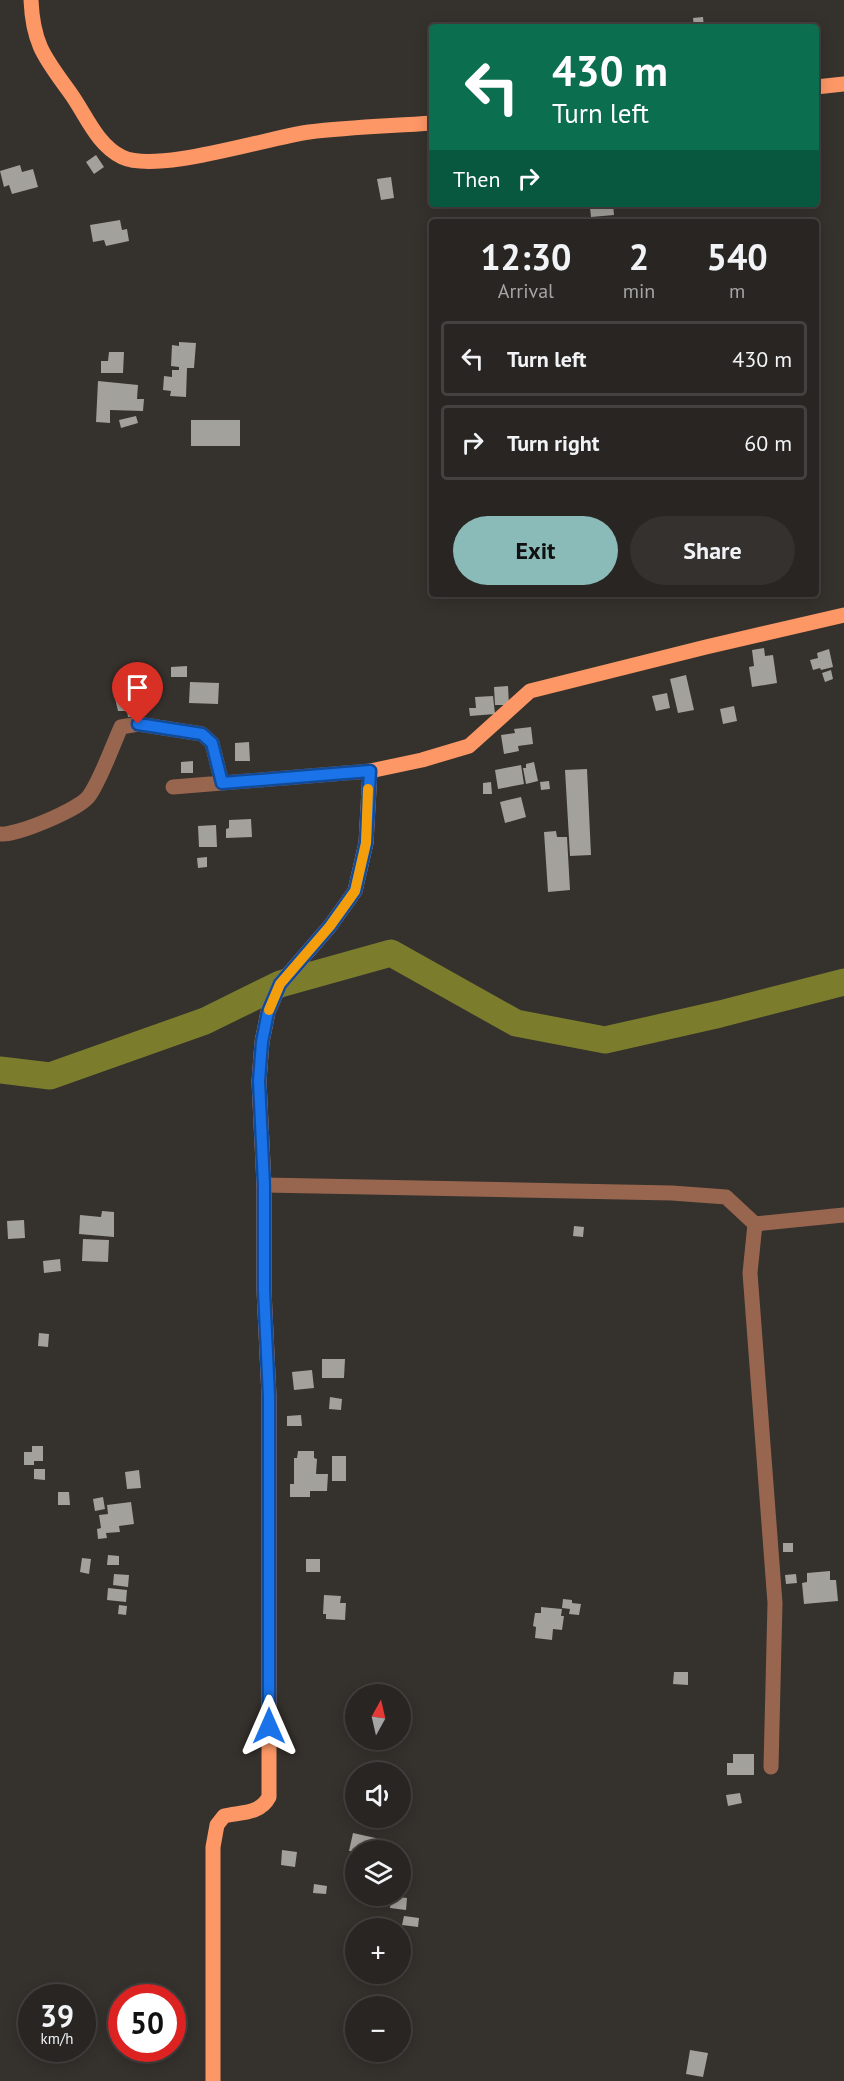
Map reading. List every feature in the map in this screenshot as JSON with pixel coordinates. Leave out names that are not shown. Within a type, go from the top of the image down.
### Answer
[{"type":"main road","points":[[31,0],[32,16],[39,45],[47,62],[109,148],[120,157],[134,162],[164,162],[309,132],[429,123]]},
{"type":"main road","points":[[819,87],[844,84]]},
{"type":"main road","points":[[213,2081],[213,1847],[217,1825],[225,1816],[260,1809],[269,1797],[269,1396],[259,1081],[262,1042],[268,1012],[280,984],[330,926],[355,891],[366,843],[370,771],[422,760],[469,746],[530,691],[844,615]]},
{"type":"street","points":[[0,834],[8,835],[45,822],[88,798],[121,727],[138,724],[202,734],[212,743],[222,783]]},
{"type":"street","points":[[173,787],[370,771]]},
{"type":"street","points":[[264,1185],[672,1193],[726,1197],[755,1224],[844,1215]]},
{"type":"street","points":[[755,1224],[750,1273],[775,1603],[771,1767]]},
{"type":"building","points":[[703,17],[704,24],[694,24],[693,18]]},
{"type":"building","points":[[96,155],[104,167],[94,174],[86,162]]},
{"type":"building","points":[[20,165],[22,172],[33,169],[38,187],[12,194],[9,185],[4,187],[0,171]]},
{"type":"building","points":[[391,177],[394,198],[381,200],[377,179]]},
{"type":"building","points":[[613,207],[614,215],[591,217],[590,208]]},
{"type":"building","points":[[120,220],[122,230],[127,229],[129,241],[106,246],[104,240],[93,242],[90,225]]},
{"type":"building","points":[[179,342],[196,343],[194,368],[187,368],[186,397],[170,396],[171,391],[163,390],[164,376],[172,377],[172,370],[179,370],[179,367],[171,366],[172,345],[179,346]]},
{"type":"building","points":[[109,352],[124,352],[123,373],[101,373],[101,361],[108,361]]},
{"type":"building","points":[[98,381],[138,385],[137,399],[144,399],[143,411],[110,410],[110,423],[96,422]]},
{"type":"building","points":[[136,416],[138,423],[121,428],[119,420]]},
{"type":"building","points":[[191,420],[240,420],[240,446],[191,446]]},
{"type":"building","points":[[764,648],[765,656],[773,655],[777,683],[752,687],[749,667],[754,666],[752,650]]},
{"type":"building","points":[[829,649],[833,667],[813,670],[810,660],[818,658],[817,653]]},
{"type":"building","points":[[187,666],[187,677],[171,677],[171,667]]},
{"type":"building","points":[[831,670],[833,679],[825,682],[822,673]]},
{"type":"building","points":[[686,675],[694,710],[678,713],[670,679]]},
{"type":"building","points":[[190,682],[219,683],[218,704],[189,703]]},
{"type":"building","points":[[508,686],[509,705],[495,705],[494,687]]},
{"type":"building","points":[[130,692],[130,698],[138,697],[140,716],[128,717],[127,711],[118,711],[114,694]]},
{"type":"building","points":[[667,693],[670,708],[656,711],[652,696]]},
{"type":"building","points":[[493,696],[495,714],[470,716],[469,708],[476,708],[475,697]]},
{"type":"building","points":[[734,706],[737,721],[723,724],[720,709]]},
{"type":"building","points":[[531,727],[533,744],[518,746],[519,751],[504,754],[501,735],[515,733],[514,729]]},
{"type":"building","points":[[249,742],[250,761],[235,761],[235,743]]},
{"type":"building","points":[[193,761],[193,773],[181,773],[181,762]]},
{"type":"building","points":[[534,762],[538,781],[526,784],[523,768],[526,768],[526,764]]},
{"type":"building","points":[[521,765],[524,784],[498,789],[495,770]]},
{"type":"building","points":[[587,769],[591,855],[570,856],[565,770]]},
{"type":"building","points":[[549,781],[550,789],[541,790],[540,782]]},
{"type":"building","points":[[491,782],[492,794],[483,794],[483,783]]},
{"type":"building","points":[[521,797],[526,817],[505,823],[500,802]]},
{"type":"building","points":[[251,819],[252,837],[226,838],[229,820]]},
{"type":"building","points":[[216,825],[217,847],[199,847],[198,826]]},
{"type":"building","points":[[556,831],[557,837],[567,837],[570,890],[548,892],[544,832]]},
{"type":"building","points":[[207,857],[207,867],[198,868],[197,858]]},
{"type":"building","points":[[102,1211],[114,1212],[114,1237],[79,1234],[80,1215],[101,1217]]},
{"type":"building","points":[[24,1220],[25,1238],[8,1239],[7,1221]]},
{"type":"building","points":[[574,1226],[584,1227],[583,1237],[573,1236]]},
{"type":"building","points":[[83,1239],[109,1240],[108,1262],[82,1261]]},
{"type":"building","points":[[60,1259],[61,1271],[44,1273],[43,1261]]},
{"type":"building","points":[[39,1333],[49,1334],[48,1347],[38,1346]]},
{"type":"building","points":[[322,1359],[345,1359],[344,1378],[322,1378]]},
{"type":"building","points":[[312,1370],[314,1388],[294,1390],[292,1372]]},
{"type":"building","points":[[330,1397],[342,1399],[341,1410],[329,1409]]},
{"type":"building","points":[[301,1415],[302,1426],[287,1426],[287,1416]]},
{"type":"building","points":[[32,1446],[43,1446],[43,1461],[34,1461],[34,1465],[24,1465],[24,1452],[32,1452]]},
{"type":"building","points":[[298,1451],[314,1451],[314,1458],[317,1459],[316,1474],[328,1474],[327,1491],[310,1491],[310,1497],[290,1497],[290,1484],[294,1484],[294,1458],[297,1458]]},
{"type":"building","points":[[332,1456],[346,1456],[346,1481],[332,1481]]},
{"type":"building","points":[[34,1469],[45,1469],[45,1480],[34,1479]]},
{"type":"building","points":[[139,1470],[141,1488],[127,1489],[125,1472]]},
{"type":"building","points":[[58,1492],[69,1492],[70,1505],[58,1505]]},
{"type":"building","points":[[103,1497],[105,1509],[95,1511],[93,1499]]},
{"type":"building","points":[[131,1502],[134,1524],[119,1526],[120,1532],[106,1533],[107,1538],[98,1539],[97,1529],[101,1528],[99,1515],[108,1514],[107,1505]]},
{"type":"building","points":[[783,1543],[793,1543],[793,1552],[783,1552]]},
{"type":"building","points":[[108,1555],[119,1556],[119,1565],[107,1565]]},
{"type":"building","points":[[82,1558],[91,1559],[89,1574],[80,1572]]},
{"type":"building","points":[[306,1559],[320,1559],[320,1572],[306,1572]]},
{"type":"building","points":[[830,1571],[830,1580],[836,1580],[838,1601],[804,1604],[802,1583],[807,1582],[807,1573]]},
{"type":"building","points":[[114,1574],[129,1575],[128,1587],[113,1585]]},
{"type":"building","points":[[796,1574],[797,1583],[786,1584],[785,1575]]},
{"type":"building","points":[[108,1588],[127,1590],[126,1602],[107,1600]]},
{"type":"building","points":[[324,1595],[341,1596],[340,1603],[346,1603],[345,1620],[326,1619],[326,1614],[323,1614]]},
{"type":"building","points":[[563,1599],[581,1604],[579,1615],[569,1614],[570,1609],[562,1608]]},
{"type":"building","points":[[119,1605],[127,1606],[126,1615],[118,1614]]},
{"type":"building","points":[[541,1607],[562,1609],[561,1616],[564,1616],[562,1630],[553,1629],[552,1640],[535,1638],[536,1627],[533,1626],[535,1613],[541,1613]]},
{"type":"building","points":[[674,1672],[688,1672],[688,1685],[673,1684]]},
{"type":"building","points":[[733,1754],[754,1754],[754,1775],[727,1775],[727,1763],[733,1763]]},
{"type":"building","points":[[740,1793],[742,1803],[728,1806],[726,1795]]},
{"type":"building","points":[[353,1833],[380,1839],[380,1840],[351,1840]]},
{"type":"building","points":[[282,1850],[297,1852],[295,1867],[281,1865]]},
{"type":"building","points":[[314,1884],[327,1886],[326,1894],[313,1893]]},
{"type":"building","points":[[390,1906],[406,1906],[406,1910],[390,1908]]},
{"type":"building","points":[[404,1916],[419,1918],[418,1927],[411,1926],[411,1918],[404,1918]]},
{"type":"building","points":[[690,2050],[708,2053],[703,2077],[686,2074]]},
{"type":"waterway","points":[[0,1070],[50,1076],[205,1021],[280,984],[391,953],[516,1023],[605,1040],[720,1014],[844,982]]},
{"type":"slow traffic","points":[[269,1010],[280,984],[330,926],[355,891],[366,843],[368,789]]},
{"type":"route","points":[[138,724],[202,734],[212,743],[222,783],[370,771],[366,843],[355,891],[330,926],[280,984],[268,1012],[262,1042],[259,1081],[269,1396],[269,1726]]}]
